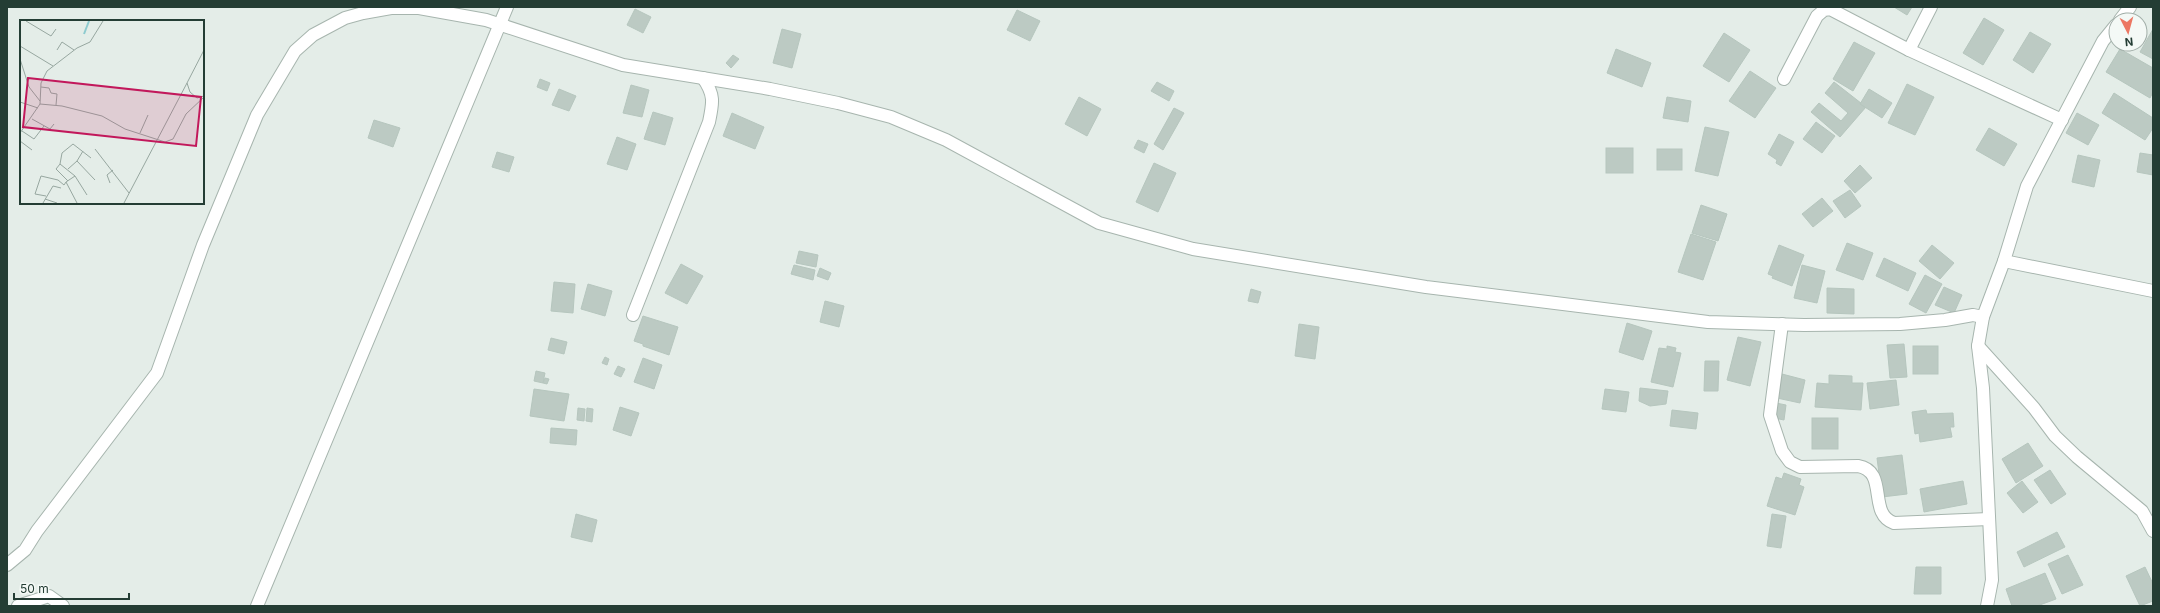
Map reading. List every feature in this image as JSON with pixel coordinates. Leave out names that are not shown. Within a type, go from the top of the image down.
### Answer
[{"type":"street","points":[[257,606],[507,7]]},
{"type":"street","points":[[1909,50],[1931,7]]},
{"type":"street","points":[[7,565],[25,550],[37,531],[157,372],[203,245],[257,115],[295,51],[303,42],[346,18],[363,12],[391,8],[419,8],[456,14],[499,24],[623,65],[838,102],[891,117],[946,140],[1099,222],[1193,249],[1426,287],[1708,322],[1782,324],[1900,324],[1945,320],[1973,315],[1983,317]]},
{"type":"street","points":[[1784,79],[1817,16],[1824,10],[1830,9],[1909,50],[2062,120]]},
{"type":"street","points":[[1987,606],[1992,580],[1983,388],[1978,346],[1983,317],[2004,261],[2027,186],[2103,41],[2108,35]]},
{"type":"street","points":[[633,315],[709,122],[713,102],[710,89],[703,78]]},
{"type":"street","points":[[2004,261],[2153,290]]},
{"type":"street","points":[[1782,324],[1770,415],[1782,451],[1790,462],[1800,467],[1867,467],[1873,473],[1883,514],[1887,520],[1894,523],[1989,519]]},
{"type":"street","points":[[1978,346],[2034,408],[2055,436],[2077,457],[2142,511],[2153,531]]},
{"type":"street","points":[[18,606],[49,596],[63,606]]},
{"type":"building","points":[[1894,7],[1912,7],[1907,15]]},
{"type":"building","points":[[635,9],[651,17],[643,33],[627,25]]},
{"type":"building","points":[[1017,10],[1040,21],[1030,41],[1007,30]]},
{"type":"building","points":[[1984,18],[2004,30],[1983,65],[1963,53]]},
{"type":"building","points":[[782,29],[801,34],[792,68],[773,63]]},
{"type":"building","points":[[2153,29],[2153,59],[2140,52],[2148,52],[2148,38]]},
{"type":"building","points":[[2030,32],[2051,44],[2033,73],[2013,60]]},
{"type":"building","points":[[1724,33],[1750,50],[1729,82],[1703,66]]},
{"type":"building","points":[[1854,42],[1875,53],[1853,91],[1833,79]]},
{"type":"building","points":[[1616,49],[1651,63],[1642,87],[1607,73]]},
{"type":"building","points":[[2118,52],[2125,52],[2153,68],[2153,92],[2150,98],[2106,72]]},
{"type":"building","points":[[733,55],[739,59],[731,68],[726,63]]},
{"type":"building","points":[[1750,71],[1776,88],[1755,118],[1729,101]]},
{"type":"building","points":[[540,79],[550,83],[547,91],[537,87]]},
{"type":"building","points":[[1157,82],[1174,91],[1169,101],[1151,91]]},
{"type":"building","points":[[1834,82],[1866,107],[1840,137],[1811,112],[1819,103],[1841,121],[1848,113],[1825,93]]},
{"type":"building","points":[[1907,84],[1934,97],[1915,135],[1888,123]]},
{"type":"building","points":[[631,85],[649,90],[642,117],[623,113]]},
{"type":"building","points":[[559,89],[576,96],[569,111],[552,105]]},
{"type":"building","points":[[1869,89],[1892,103],[1882,118],[1860,104]]},
{"type":"building","points":[[2114,93],[2153,118],[2153,128],[2145,140],[2102,113]]},
{"type":"building","points":[[1079,97],[1101,109],[1087,136],[1065,124]]},
{"type":"building","points":[[1667,97],[1691,101],[1688,122],[1663,118]]},
{"type":"building","points":[[1174,108],[1184,113],[1163,150],[1154,144]]},
{"type":"building","points":[[653,112],[673,118],[665,145],[644,139]]},
{"type":"building","points":[[732,113],[764,127],[755,149],[723,136]]},
{"type":"building","points":[[2077,113],[2099,125],[2088,145],[2066,133]]},
{"type":"building","points":[[374,120],[400,128],[393,147],[368,138]]},
{"type":"building","points":[[1816,122],[1835,136],[1822,153],[1803,139]]},
{"type":"building","points":[[1705,127],[1729,132],[1718,176],[1695,171]]},
{"type":"building","points":[[1989,128],[2017,144],[2004,166],[1976,150]]},
{"type":"building","points":[[1779,134],[1794,142],[1781,166],[1776,163],[1777,160],[1768,154]]},
{"type":"building","points":[[617,137],[636,144],[627,170],[607,164]]},
{"type":"building","points":[[1138,140],[1148,144],[1144,153],[1134,148]]},
{"type":"building","points":[[1606,148],[1633,148],[1633,173],[1606,173]]},
{"type":"building","points":[[1657,149],[1682,149],[1682,170],[1657,170]]},
{"type":"building","points":[[497,152],[514,157],[509,172],[492,167]]},
{"type":"building","points":[[2140,153],[2153,155],[2153,175],[2137,172]]},
{"type":"building","points":[[2078,155],[2100,160],[2094,187],[2072,182]]},
{"type":"building","points":[[1154,163],[1176,173],[1158,212],[1136,202]]},
{"type":"building","points":[[1860,165],[1872,178],[1855,193],[1844,181]]},
{"type":"building","points":[[1850,190],[1861,206],[1845,218],[1833,201]]},
{"type":"building","points":[[1822,198],[1833,211],[1813,227],[1802,214]]},
{"type":"building","points":[[1701,205],[1727,214],[1718,241],[1692,233]]},
{"type":"building","points":[[1691,234],[1716,242],[1703,280],[1678,272]]},
{"type":"building","points":[[1847,243],[1873,253],[1863,280],[1836,270]]},
{"type":"building","points":[[1779,245],[1804,255],[1792,286],[1772,278],[1773,276],[1768,274]]},
{"type":"building","points":[[1932,245],[1954,263],[1940,279],[1919,261]]},
{"type":"building","points":[[799,251],[818,255],[816,267],[796,263]]},
{"type":"building","points":[[1884,258],[1916,273],[1908,291],[1876,276]]},
{"type":"building","points":[[681,264],[703,276],[687,304],[665,293]]},
{"type":"building","points":[[794,265],[815,270],[813,280],[791,274]]},
{"type":"building","points":[[1802,265],[1825,271],[1817,303],[1794,298]]},
{"type":"building","points":[[820,268],[831,273],[828,280],[817,276]]},
{"type":"building","points":[[1925,275],[1942,284],[1926,313],[1909,304]]},
{"type":"building","points":[[554,282],[575,284],[573,313],[551,311]]},
{"type":"building","points":[[588,284],[612,291],[605,316],[581,309]]},
{"type":"building","points":[[1944,287],[1962,295],[1954,313],[1935,305]]},
{"type":"building","points":[[1827,288],[1854,289],[1854,314],[1827,313]]},
{"type":"building","points":[[1251,289],[1261,292],[1258,303],[1248,301]]},
{"type":"building","points":[[825,301],[844,306],[839,327],[820,322]]},
{"type":"building","points":[[643,316],[678,327],[669,355],[643,346],[643,344],[634,341]]},
{"type":"building","points":[[1627,323],[1652,331],[1643,360],[1619,352]]},
{"type":"building","points":[[1299,324],[1319,327],[1315,359],[1295,356]]},
{"type":"building","points":[[1738,337],[1761,342],[1750,386],[1727,380]]},
{"type":"building","points":[[551,338],[567,342],[564,354],[548,350]]},
{"type":"building","points":[[1904,344],[1907,377],[1890,378],[1887,345]]},
{"type":"building","points":[[1667,346],[1676,348],[1675,352],[1681,353],[1673,387],[1651,382],[1659,348],[1667,349]]},
{"type":"building","points":[[1913,346],[1938,346],[1938,374],[1913,374]]},
{"type":"building","points":[[605,357],[609,359],[607,365],[602,363]]},
{"type":"building","points":[[643,358],[662,365],[654,389],[634,382]]},
{"type":"building","points":[[1705,361],[1719,361],[1718,391],[1704,391]]},
{"type":"building","points":[[618,366],[625,369],[621,377],[614,374]]},
{"type":"building","points":[[536,371],[545,373],[543,383],[534,381]]},
{"type":"building","points":[[1782,374],[1805,380],[1800,403],[1777,398]]},
{"type":"building","points":[[1829,375],[1852,376],[1852,383],[1863,383],[1861,410],[1815,407],[1817,383],[1829,384]]},
{"type":"building","points":[[545,378],[549,379],[547,384],[543,383]]},
{"type":"building","points":[[1896,380],[1899,405],[1870,409],[1867,383]]},
{"type":"building","points":[[1640,388],[1668,391],[1666,404],[1650,406],[1639,401]]},
{"type":"building","points":[[534,389],[569,394],[564,421],[530,416]]},
{"type":"building","points":[[1605,389],[1629,392],[1626,412],[1602,409]]},
{"type":"building","points":[[1776,403],[1786,405],[1784,420],[1774,418]]},
{"type":"building","points":[[620,407],[639,413],[631,436],[613,430]]},
{"type":"building","points":[[578,408],[585,409],[584,421],[577,420]]},
{"type":"building","points":[[587,408],[593,409],[592,422],[586,421]]},
{"type":"building","points":[[1672,410],[1698,413],[1696,429],[1670,426]]},
{"type":"building","points":[[1926,410],[1927,414],[1953,413],[1954,427],[1950,427],[1952,437],[1920,442],[1919,433],[1915,434],[1912,412]]},
{"type":"building","points":[[1812,418],[1838,418],[1838,449],[1812,449]]},
{"type":"building","points":[[551,428],[577,430],[576,445],[550,443]]},
{"type":"building","points":[[2028,443],[2043,466],[2016,483],[2002,459]]},
{"type":"building","points":[[1902,455],[1907,494],[1882,497],[1877,458]]},
{"type":"building","points":[[2050,470],[2066,494],[2051,504],[2034,480]]},
{"type":"building","points":[[1784,473],[1801,479],[1799,485],[1804,487],[1795,515],[1767,506],[1776,477],[1782,479]]},
{"type":"building","points":[[1963,481],[1967,504],[1924,512],[1920,489]]},
{"type":"building","points":[[2022,481],[2038,502],[2023,513],[2007,493]]},
{"type":"building","points":[[576,514],[597,520],[592,542],[571,537]]},
{"type":"building","points":[[1772,514],[1786,516],[1781,548],[1767,546]]},
{"type":"building","points":[[2057,532],[2065,547],[2024,567],[2017,552]]},
{"type":"building","points":[[2068,555],[2083,585],[2062,594],[2048,564]]},
{"type":"building","points":[[1916,567],[1941,567],[1941,594],[1914,594]]},
{"type":"building","points":[[2145,567],[2153,584],[2153,601],[2140,606],[2126,576]]},
{"type":"building","points":[[2045,573],[2056,599],[2037,606],[2012,606],[2006,589]]}]
